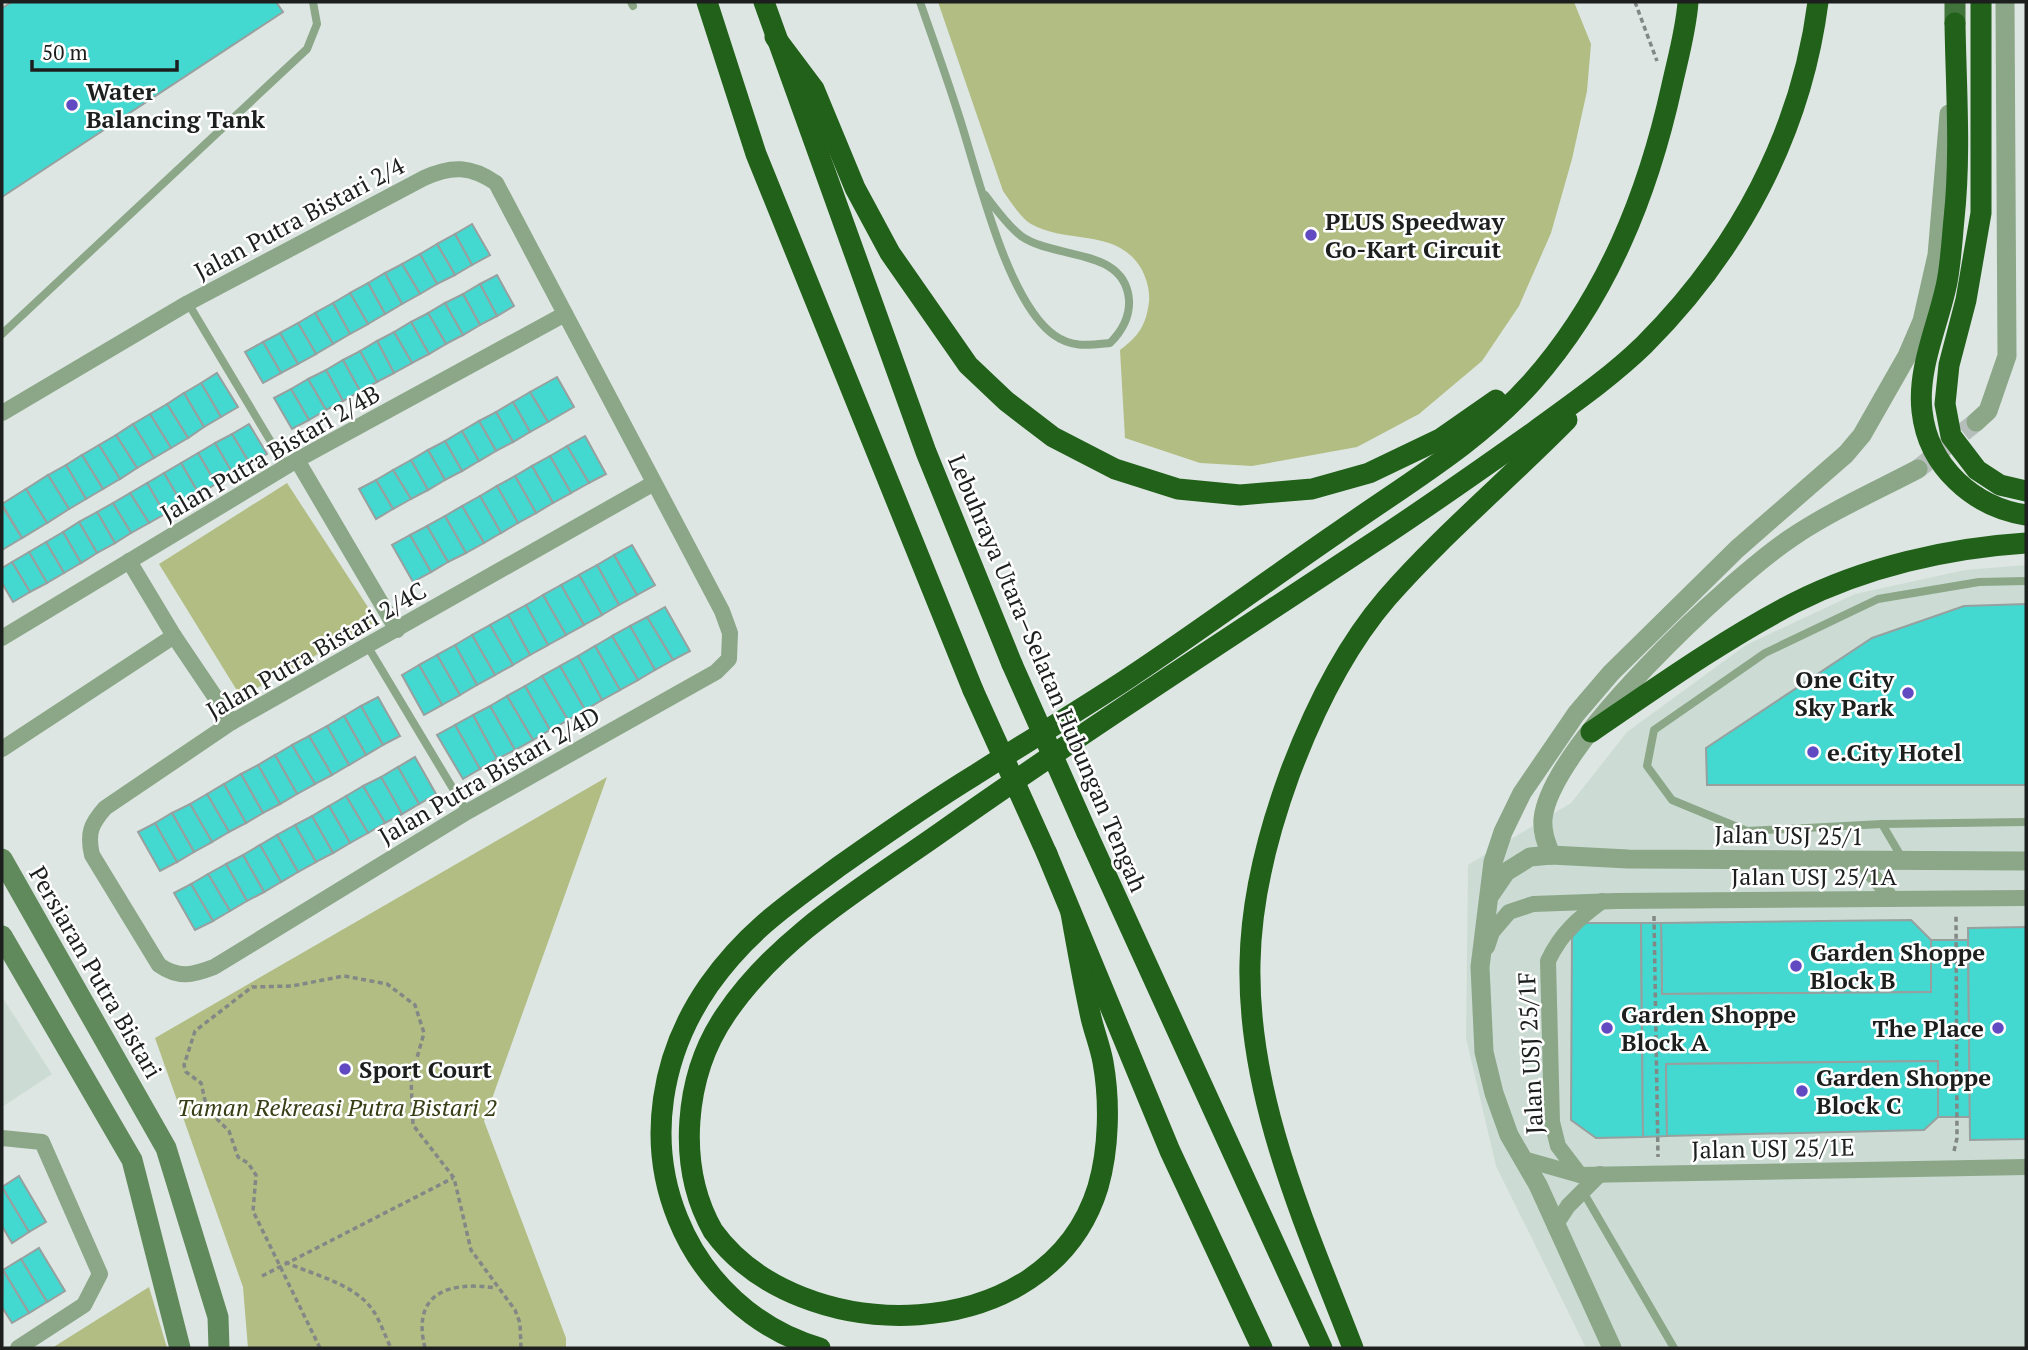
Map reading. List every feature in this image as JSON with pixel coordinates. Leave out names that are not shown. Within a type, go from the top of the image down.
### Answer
[{"type":"highway","points":[[707,2],[760,167],[973,690],[1047,854],[1170,1151],[1262,1348]]},
{"type":"highway","name":"Lebuhraya Utara–Selatan Hubungan Tengah","points":[[765,2],[775,37],[926,452],[1013,664],[1087,833],[1322,1348]]},
{"type":"highway","points":[[820,1348],[769,1327],[735,1302],[710,1275],[686,1240],[668,1195],[661,1154],[661,1115],[668,1075],[689,1019],[709,985],[765,920],[920,809],[1127,680],[1428,469],[1505,408],[1531,383],[1571,333],[1600,287],[1645,187],[1670,93],[1688,2]]},
{"type":"highway","points":[[1071,914],[1092,1023],[1103,1062],[1107,1098],[1105,1151],[1097,1191],[1085,1216],[1054,1261],[1015,1296],[970,1317],[922,1328],[870,1328],[826,1322],[790,1304],[758,1281],[736,1261],[715,1234],[700,1203],[692,1171],[690,1130],[698,1072],[711,1038],[751,982],[778,953],[817,920],[1138,698],[1444,496],[1587,393],[1640,349],[1688,298],[1729,243],[1764,183],[1791,119],[1811,53],[1818,2]]},
{"type":"highway","points":[[1981,2],[1981,214],[1966,300],[1949,365],[1945,404],[1951,436],[1977,470],[2000,485],[2026,491]]},
{"type":"highway","points":[[1955,12],[1958,187],[1947,281],[1923,378],[1922,412],[1941,464],[1957,482],[1977,499],[2002,511],[2026,515]]},
{"type":"highway","points":[[775,37],[814,89],[855,188],[890,253],[968,365],[1006,401],[1053,437],[1115,469],[1178,489],[1240,495],[1312,489],[1370,473],[1440,439],[1509,390],[1531,383]]},
{"type":"highway","points":[[1353,1348],[1279,1148],[1262,1083],[1253,1024],[1250,963],[1267,846],[1280,801],[1313,716],[1360,635],[1386,599],[1568,418],[1587,393]]},
{"type":"highway","points":[[1591,732],[1701,659],[1795,603],[1865,574],[1916,559],[2026,543]]},
{"type":"main road","name":"Persiaran Putra Bistari","points":[[2,859],[166,1148],[218,1317],[219,1348]]},
{"type":"main road","points":[[2,936],[132,1160],[180,1348]]},
{"type":"street","points":[[1976,422],[1988,411],[2000,386],[2008,346],[2004,2]]},
{"type":"street","points":[[1612,1348],[1523,1159],[1509,1135],[1494,1093],[1484,1052],[1480,967],[1493,862],[1507,822],[1522,793],[1576,713],[1611,673],[1727,559],[1846,454],[1862,435],[1907,355],[1922,321],[1937,255],[1955,12]]},
{"type":"street","name":"Jalan Putra Bistari 2/4","points":[[2,414],[188,303],[424,178],[459,168],[480,172],[496,183],[654,483]]},
{"type":"street","name":"Jalan Putra Bistari 2/4B","points":[[2,638],[291,463],[565,314]]},
{"type":"street","points":[[291,463],[397,630]]},
{"type":"street","points":[[1551,855],[1543,836],[1546,808],[1564,768],[1637,679],[1749,571],[1791,538],[1918,469]]},
{"type":"street","name":"Jalan Putra Bistari 2/4C","points":[[122,908],[92,855],[88,836],[93,821],[105,808],[232,722],[654,483]]},
{"type":"street","name":"Jalan Putra Bistari 2/4D","points":[[122,908],[159,965],[171,973],[185,976],[214,967],[467,811],[716,672],[729,659],[730,633],[722,611],[654,483]]},
{"type":"street","points":[[130,561],[174,636],[232,722]]},
{"type":"street","points":[[2,749],[174,636]]},
{"type":"street","name":"Jalan USJ 25/1","points":[[1488,898],[1506,872],[1530,857],[1551,855],[1628,859],[2026,862]]},
{"type":"street","points":[[1860,860],[1892,899]]},
{"type":"street","name":"Jalan USJ 25/1A","points":[[1480,967],[1492,932],[1509,912],[1533,904],[1654,900],[2026,898]]},
{"type":"street","name":"Jalan USJ 25/1F","points":[[1581,1183],[1558,1146],[1552,1122],[1548,961],[1559,938],[1577,919],[1602,901]]},
{"type":"street","points":[[2,1138],[42,1142],[100,1274],[84,1306],[18,1348]]},
{"type":"street","name":"Jalan USJ 25/1E","points":[[1523,1159],[1581,1183],[1600,1174],[2026,1167]]},
{"type":"street","points":[[1555,1226],[1581,1183]]},
{"type":"lane","points":[[2,334],[307,49],[317,24],[313,2]]},
{"type":"lane","points":[[920,2],[1011,273],[1029,309],[1052,334],[1069,344],[1110,343],[1122,330],[1130,309],[1128,289],[1120,273],[1105,263],[1038,244],[1021,236],[985,195]]},
{"type":"lane","points":[[188,303],[291,463]]},
{"type":"lane","points":[[2026,580],[1979,582],[1878,599],[1765,653],[1654,730],[1647,766],[1672,800],[1746,831],[1882,824],[2026,822]]},
{"type":"lane","points":[[368,647],[467,811]]},
{"type":"lane","points":[[1882,824],[1903,861]]},
{"type":"lane","points":[[1581,1183],[1674,1348]]},
{"type":"path","points":[[1635,2],[1670,93]]},
{"type":"path","points":[[1934,1167],[1954,1151],[1956,1138],[1956,898]]},
{"type":"path","points":[[1654,900],[1659,1173]]},
{"type":"path","points":[[320,1348],[253,1211],[256,1175],[248,1163],[238,1157],[229,1131],[207,1110],[201,1083],[186,1072],[184,1065],[195,1031],[252,987],[292,986],[344,976],[387,984],[415,1005],[424,1033],[411,1079],[413,1125],[454,1178],[471,1250],[496,1288],[515,1310],[520,1322],[520,1347]]},
{"type":"path","points":[[262,1276],[454,1178]]},
{"type":"path","points":[[285,1262],[345,1287],[359,1297],[372,1309],[391,1348]]},
{"type":"path","points":[[425,1348],[421,1323],[428,1305],[445,1290],[468,1284],[496,1288]]},
{"type":"shaded area","points":[[2026,565],[2026,1348],[1586,1348],[1496,1166],[1466,1038],[1468,865],[1571,803],[1627,732],[1746,645],[1855,594],[1965,570]]},
{"type":"shaded area","points":[[2,997],[52,1074],[2,1107]]},
{"type":"green space","name":"PLUS Speedway Go-Kart Circuit","points":[[938,2],[1574,2],[1591,44],[1587,91],[1572,159],[1551,233],[1519,306],[1482,361],[1419,414],[1357,447],[1252,466],[1200,463],[1125,438],[1120,350],[1137,335],[1146,317],[1149,294],[1144,274],[1132,257],[1120,248],[1106,242],[1045,230],[1031,224],[1016,209],[1003,191]]},
{"type":"green space","points":[[287,483],[377,621],[241,697],[159,564]]},
{"type":"green space","name":"Taman Rekreasi Putra Bistari 2","points":[[607,777],[484,1121],[566,1338],[566,1348],[248,1348],[243,1287],[155,1038]]},
{"type":"green space","points":[[149,1287],[167,1348],[52,1348]]},
{"type":"building","name":"Water Balancing Tank","points":[[12,2],[276,2],[283,12],[2,197],[2,8]]},
{"type":"building","points":[[472,224],[490,255],[472,265],[455,234]]},
{"type":"building","points":[[455,234],[472,265],[455,275],[437,244]]},
{"type":"building","points":[[437,244],[455,275],[437,284],[420,254]]},
{"type":"building","points":[[420,254],[437,284],[420,294],[402,264]]},
{"type":"building","points":[[402,264],[420,294],[402,304],[385,273]]},
{"type":"building","points":[[385,273],[402,304],[385,314],[368,283]]},
{"type":"building","points":[[497,275],[514,306],[497,316],[480,284]]},
{"type":"building","points":[[368,283],[385,314],[368,324],[350,293]]},
{"type":"building","points":[[480,284],[497,316],[480,325],[463,294]]},
{"type":"building","points":[[350,293],[368,324],[350,334],[333,303]]},
{"type":"building","points":[[463,294],[480,325],[463,335],[445,303]]},
{"type":"building","points":[[333,303],[350,334],[333,344],[315,313]]},
{"type":"building","points":[[445,303],[463,335],[446,344],[428,313]]},
{"type":"building","points":[[315,313],[333,344],[316,354],[298,323]]},
{"type":"building","points":[[428,313],[446,344],[429,354],[411,322]]},
{"type":"building","points":[[411,322],[429,354],[412,363],[394,332]]},
{"type":"building","points":[[298,323],[316,354],[298,364],[280,333]]},
{"type":"building","points":[[394,332],[412,363],[394,373],[377,341]]},
{"type":"building","points":[[280,333],[298,364],[281,373],[263,342]]},
{"type":"building","points":[[377,341],[394,373],[377,382],[360,351]]},
{"type":"building","points":[[263,342],[281,373],[263,383],[245,352]]},
{"type":"building","points":[[360,351],[377,382],[360,391],[343,360]]},
{"type":"building","points":[[343,360],[360,391],[343,401],[326,370]]},
{"type":"building","points":[[326,370],[343,401],[326,410],[308,379]]},
{"type":"building","points":[[217,373],[238,407],[221,417],[201,383]]},
{"type":"building","points":[[557,377],[574,407],[548,422],[530,392]]},
{"type":"building","points":[[308,379],[326,410],[309,420],[291,389]]},
{"type":"building","points":[[201,383],[221,417],[204,427],[184,393]]},
{"type":"building","points":[[291,389],[309,420],[292,429],[274,398]]},
{"type":"building","points":[[530,392],[548,422],[530,432],[513,402]]},
{"type":"building","points":[[184,393],[204,427],[188,438],[167,404]]},
{"type":"building","points":[[513,402],[530,432],[513,442],[496,412]]},
{"type":"building","points":[[167,404],[188,438],[171,448],[150,414]]},
{"type":"building","points":[[496,412],[513,442],[496,451],[479,421]]},
{"type":"building","points":[[150,414],[171,448],[154,458],[133,424]]},
{"type":"building","points":[[479,421],[496,451],[479,461],[462,431]]},
{"type":"building","points":[[133,424],[154,458],[137,468],[116,435]]},
{"type":"building","points":[[249,424],[267,454],[250,464],[232,434]]},
{"type":"building","points":[[462,431],[479,461],[462,471],[445,441]]},
{"type":"building","points":[[232,434],[250,464],[233,474],[215,443]]},
{"type":"building","points":[[116,435],[137,468],[120,479],[99,445]]},
{"type":"building","points":[[585,436],[606,474],[589,483],[567,446]]},
{"type":"building","points":[[445,441],[462,471],[445,480],[428,450]]},
{"type":"building","points":[[215,443],[233,474],[216,484],[198,453]]},
{"type":"building","points":[[99,445],[120,479],[103,489],[82,455]]},
{"type":"building","points":[[567,446],[589,483],[571,493],[550,456]]},
{"type":"building","points":[[428,450],[445,480],[428,490],[411,460]]},
{"type":"building","points":[[198,453],[216,484],[199,494],[181,463]]},
{"type":"building","points":[[82,455],[103,489],[86,499],[66,465]]},
{"type":"building","points":[[550,456],[571,493],[553,503],[532,466]]},
{"type":"building","points":[[411,460],[428,490],[411,499],[393,470]]},
{"type":"building","points":[[181,463],[199,494],[182,504],[164,473]]},
{"type":"building","points":[[66,465],[86,499],[69,509],[48,475]]},
{"type":"building","points":[[532,466],[553,503],[536,513],[515,476]]},
{"type":"building","points":[[393,470],[411,499],[393,509],[376,480]]},
{"type":"building","points":[[164,473],[182,504],[165,514],[147,483]]},
{"type":"building","points":[[48,475],[69,509],[47,523],[26,489]]},
{"type":"building","points":[[515,476],[536,513],[518,523],[497,486]]},
{"type":"building","points":[[376,480],[393,509],[376,519],[359,489]]},
{"type":"building","points":[[147,483],[165,514],[149,523],[130,493]]},
{"type":"building","points":[[497,486],[518,523],[501,533],[480,496]]},
{"type":"building","points":[[26,489],[47,523],[22,538],[2,504]]},
{"type":"building","points":[[130,493],[149,523],[131,533],[113,503]]},
{"type":"building","points":[[480,496],[501,533],[484,543],[462,506]]},
{"type":"building","points":[[113,503],[131,533],[115,543],[97,512]]},
{"type":"building","points":[[2,506],[22,538],[2,550]]},
{"type":"building","points":[[462,506],[484,543],[466,553],[445,516]]},
{"type":"building","points":[[97,512],[115,543],[97,553],[79,522]]},
{"type":"building","points":[[445,516],[466,553],[448,562],[427,526]]},
{"type":"building","points":[[79,522],[97,553],[81,563],[63,532]]},
{"type":"building","points":[[427,526],[448,562],[431,572],[410,535]]},
{"type":"building","points":[[63,532],[81,563],[64,573],[46,542]]},
{"type":"building","points":[[410,535],[431,572],[413,582],[392,545]]},
{"type":"building","points":[[46,542],[64,573],[47,583],[29,552]]},
{"type":"building","points":[[632,545],[655,585],[637,595],[614,555]]},
{"type":"building","points":[[29,552],[47,583],[30,592],[12,562]]},
{"type":"building","points":[[614,555],[637,595],[619,605],[597,565]]},
{"type":"building","points":[[12,562],[30,592],[13,602],[2,583],[2,568]]},
{"type":"building","points":[[597,565],[619,605],[602,615],[579,575]]},
{"type":"building","points":[[579,575],[602,615],[584,625],[561,585]]},
{"type":"building","points":[[561,585],[584,625],[566,635],[543,595]]},
{"type":"building","points":[[543,595],[566,635],[548,645],[526,605]]},
{"type":"building","name":"One City Sky Park","points":[[2026,604],[2026,785],[1707,785],[1706,748],[1872,638],[1964,606]]},
{"type":"building","points":[[526,605],[548,645],[530,655],[508,615]]},
{"type":"building","points":[[665,607],[690,651],[673,660],[647,617]]},
{"type":"building","points":[[508,615],[530,655],[513,665],[490,625]]},
{"type":"building","points":[[647,617],[673,660],[655,670],[630,626]]},
{"type":"building","points":[[490,625],[513,665],[495,675],[472,635]]},
{"type":"building","points":[[630,626],[655,670],[638,680],[612,636]]},
{"type":"building","points":[[472,635],[495,675],[477,685],[455,645]]},
{"type":"building","points":[[612,636],[638,680],[620,690],[595,646]]},
{"type":"building","points":[[455,645],[477,685],[460,695],[437,655]]},
{"type":"building","points":[[595,646],[620,690],[602,700],[578,656]]},
{"type":"building","points":[[437,655],[460,695],[442,705],[419,665]]},
{"type":"building","points":[[578,656],[602,700],[585,710],[560,666]]},
{"type":"building","points":[[419,665],[442,705],[424,715],[402,675]]},
{"type":"building","points":[[560,666],[585,710],[568,720],[542,676]]},
{"type":"building","points":[[542,676],[568,720],[550,730],[525,686]]},
{"type":"building","points":[[525,686],[550,730],[533,740],[507,696]]},
{"type":"building","points":[[507,696],[533,740],[515,750],[490,706]]},
{"type":"building","points":[[378,697],[400,736],[383,745],[361,706]]},
{"type":"building","points":[[361,706],[383,745],[366,755],[344,716]]},
{"type":"building","points":[[490,706],[515,750],[497,759],[473,715]]},
{"type":"building","points":[[473,715],[497,759],[480,769],[455,725]]},
{"type":"building","points":[[344,716],[366,755],[349,765],[327,726]]},
{"type":"building","points":[[455,725],[480,769],[463,779],[437,735]]},
{"type":"building","points":[[327,726],[349,765],[332,775],[309,736]]},
{"type":"building","points":[[309,736],[332,775],[315,784],[292,745]]},
{"type":"building","points":[[292,745],[315,784],[297,794],[275,755]]},
{"type":"building","points":[[275,755],[297,794],[280,804],[258,765]]},
{"type":"building","points":[[415,757],[436,794],[419,804],[398,767]]},
{"type":"building","points":[[258,765],[280,804],[263,813],[241,774]]},
{"type":"building","points":[[398,767],[419,804],[402,814],[381,777]]},
{"type":"building","points":[[241,774],[263,813],[246,823],[224,784]]},
{"type":"building","points":[[381,777],[402,814],[385,823],[363,786]]},
{"type":"building","points":[[224,784],[246,823],[229,832],[207,794]]},
{"type":"building","points":[[363,786],[385,823],[368,833],[346,796]]},
{"type":"building","points":[[207,794],[229,832],[212,842],[190,804]]},
{"type":"building","points":[[346,796],[368,833],[350,843],[329,806]]},
{"type":"building","points":[[190,804],[212,842],[194,852],[172,813]]},
{"type":"building","points":[[329,806],[350,843],[333,853],[312,816]]},
{"type":"building","points":[[172,813],[194,852],[177,862],[155,823]]},
{"type":"building","points":[[312,816],[333,853],[316,862],[295,825]]},
{"type":"building","points":[[155,823],[177,862],[160,871],[138,832]]},
{"type":"building","points":[[295,825],[316,862],[298,872],[277,835]]},
{"type":"building","points":[[277,835],[298,872],[281,882],[260,845]]},
{"type":"building","points":[[260,845],[281,882],[264,892],[243,855]]},
{"type":"building","points":[[243,855],[264,892],[247,901],[226,864]]},
{"type":"building","points":[[226,864],[247,901],[230,911],[208,874]]},
{"type":"building","points":[[208,874],[230,911],[213,921],[191,884]]},
{"type":"building","points":[[191,884],[213,921],[195,930],[174,893]]},
{"type":"building","name":"Garden Shoppe Block B","points":[[1911,920],[1931,940],[1931,992],[1662,994],[1661,923]]},
{"type":"building","name":"Garden Shoppe Block A","points":[[1585,923],[1641,923],[1643,1137],[1596,1138],[1571,1120],[1572,937]]},
{"type":"building","points":[[1641,923],[1661,923],[1662,994],[1931,992],[1931,940],[1968,940],[1970,1117],[1938,1117],[1938,1061],[1666,1064],[1667,1136],[1643,1137]]},
{"type":"building","name":"The Place","points":[[2026,927],[2026,1139],[1970,1140],[1968,928]]},
{"type":"building","name":"Garden Shoppe Block C","points":[[1938,1061],[1938,1117],[1924,1130],[1667,1136],[1666,1064]]},
{"type":"building","points":[[19,1176],[46,1222],[29,1232],[2,1187]]},
{"type":"building","points":[[2,1187],[29,1232],[12,1243],[2,1226]]},
{"type":"building","points":[[39,1248],[65,1291],[47,1302],[21,1259]]},
{"type":"building","points":[[21,1259],[47,1302],[29,1313],[3,1270]]},
{"type":"building","points":[[3,1270],[29,1313],[12,1323],[2,1307]]},
{"type":"tunnel","points":[[1918,469],[1976,422]]},
{"type":"place","name":"Water Balancing Tank","points":[[72,105]]},
{"type":"place","name":"PLUS Speedway Go-Kart Circuit","points":[[1311,235]]},
{"type":"place","name":"One City Sky Park","points":[[1908,693]]},
{"type":"place","name":"e.City Hotel","points":[[1813,752]]},
{"type":"place","name":"Garden Shoppe Block B","points":[[1796,966]]},
{"type":"place","name":"Garden Shoppe Block A","points":[[1607,1028]]},
{"type":"place","name":"The Place","points":[[1998,1028]]},
{"type":"place","name":"Sport Court","points":[[345,1069]]},
{"type":"place","name":"Garden Shoppe Block C","points":[[1802,1091]]}]
